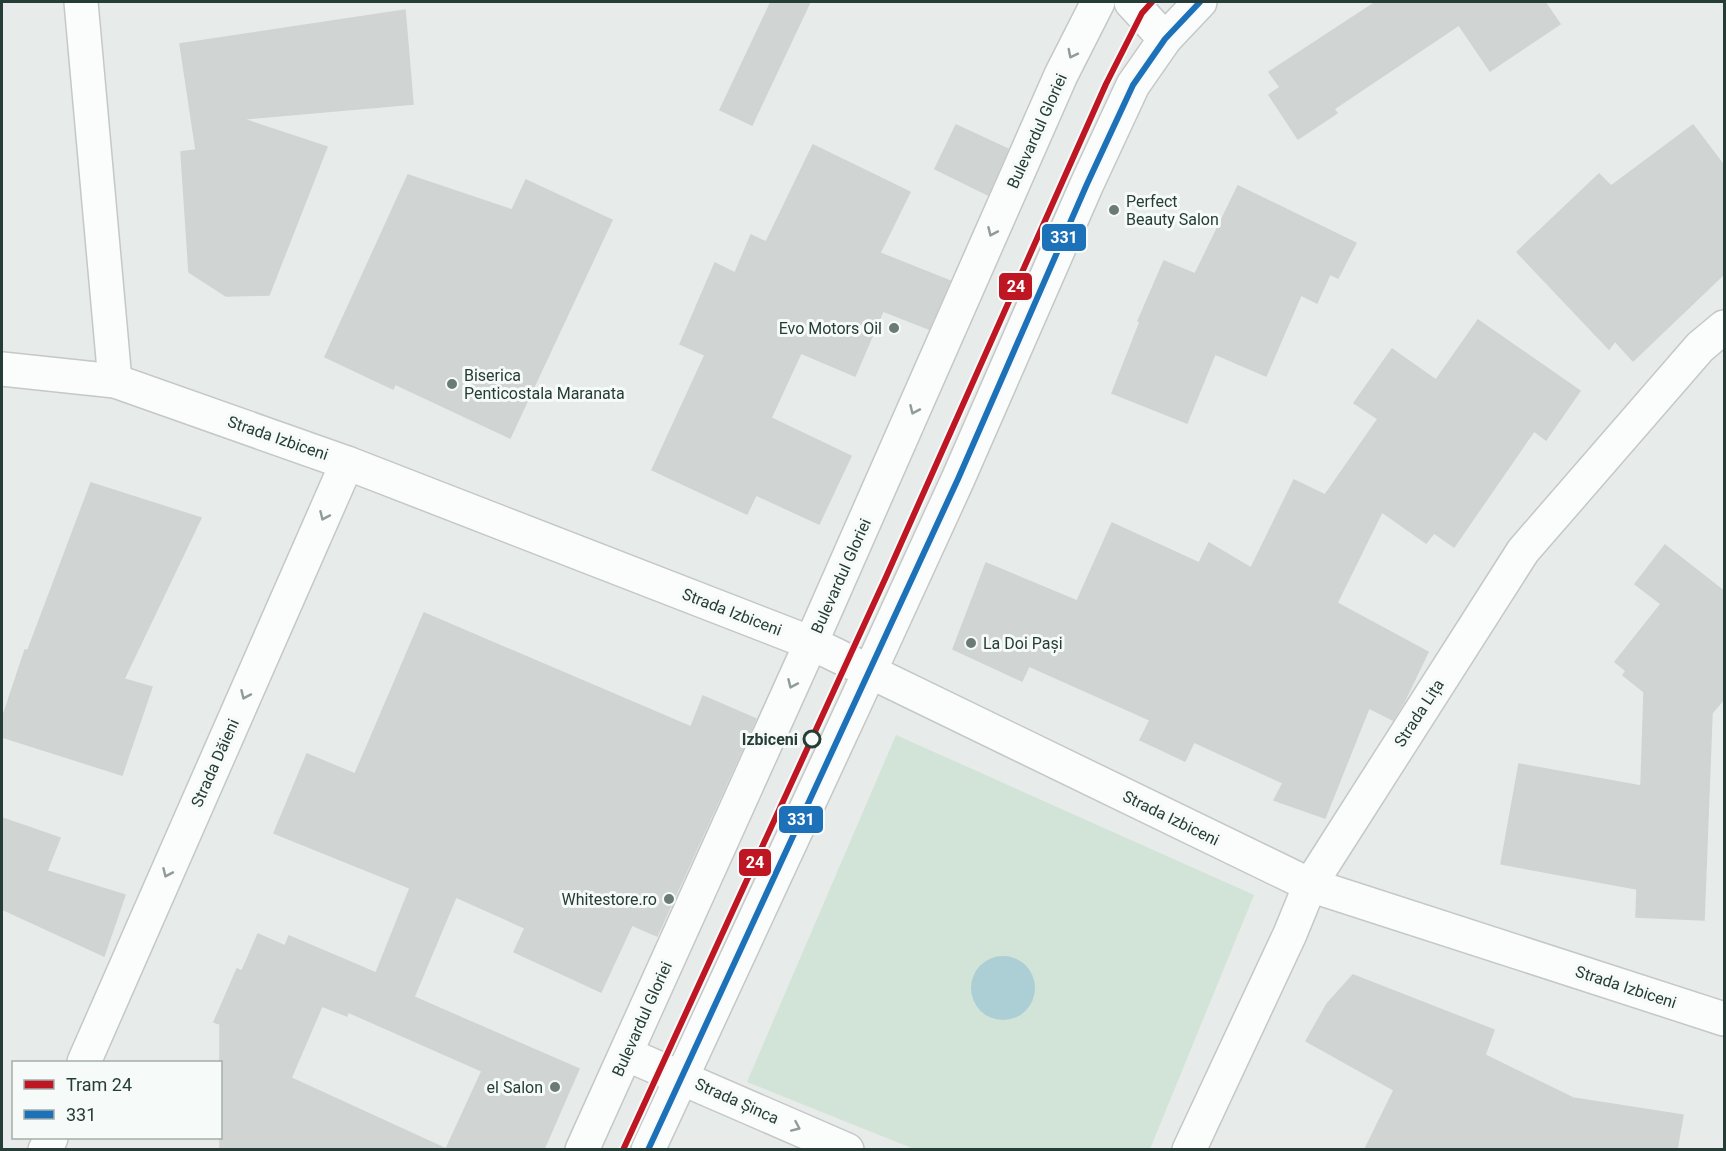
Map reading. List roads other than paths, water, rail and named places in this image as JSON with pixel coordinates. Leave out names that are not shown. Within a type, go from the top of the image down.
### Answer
[{"type":"street","points":[[81,2],[116,381]]},
{"type":"street","name":"Bulevardul Gloriei","points":[[582,1149],[811,643],[1061,75],[1098,2]]},
{"type":"street","points":[[1131,2],[1165,39]]},
{"type":"street","points":[[648,1149],[870,671],[1133,86],[1165,39],[1200,2]]},
{"type":"street","name":"Strada Lița","points":[[1190,1149],[1290,934],[1310,885],[1523,551],[1700,347],[1725,327]]},
{"type":"street","name":"Strada Izbiceni","points":[[2,369],[116,381],[347,463],[811,643],[1310,885],[1725,1019]]},
{"type":"street","name":"Strada Dăieni","points":[[84,1061],[347,463]]},
{"type":"street","name":"Strada Șinca","points":[[626,1054],[847,1149]]},
{"type":"water","points":[[1003,956],[1026,965],[1035,988],[1026,1011],[1003,1020],[980,1011],[971,988],[980,965]]},
{"type":"tram line","name":"24","points":[[623,1150],[886,577],[1106,84],[1142,13],[1152,2]]},
{"type":"place","name":"Perfect Beauty Salon","points":[[1114,210]]},
{"type":"place","name":"Evo Motors Oil","points":[[894,328]]},
{"type":"place","name":"Biserica Penticostala Maranata","points":[[452,384]]},
{"type":"place","name":"La Doi Pași","points":[[971,643]]},
{"type":"place","name":"Izbiceni","points":[[812,739]]},
{"type":"place","name":"Whitestore.ro","points":[[669,899]]},
{"type":"place","name":"el Salon","points":[[555,1087]]}]
